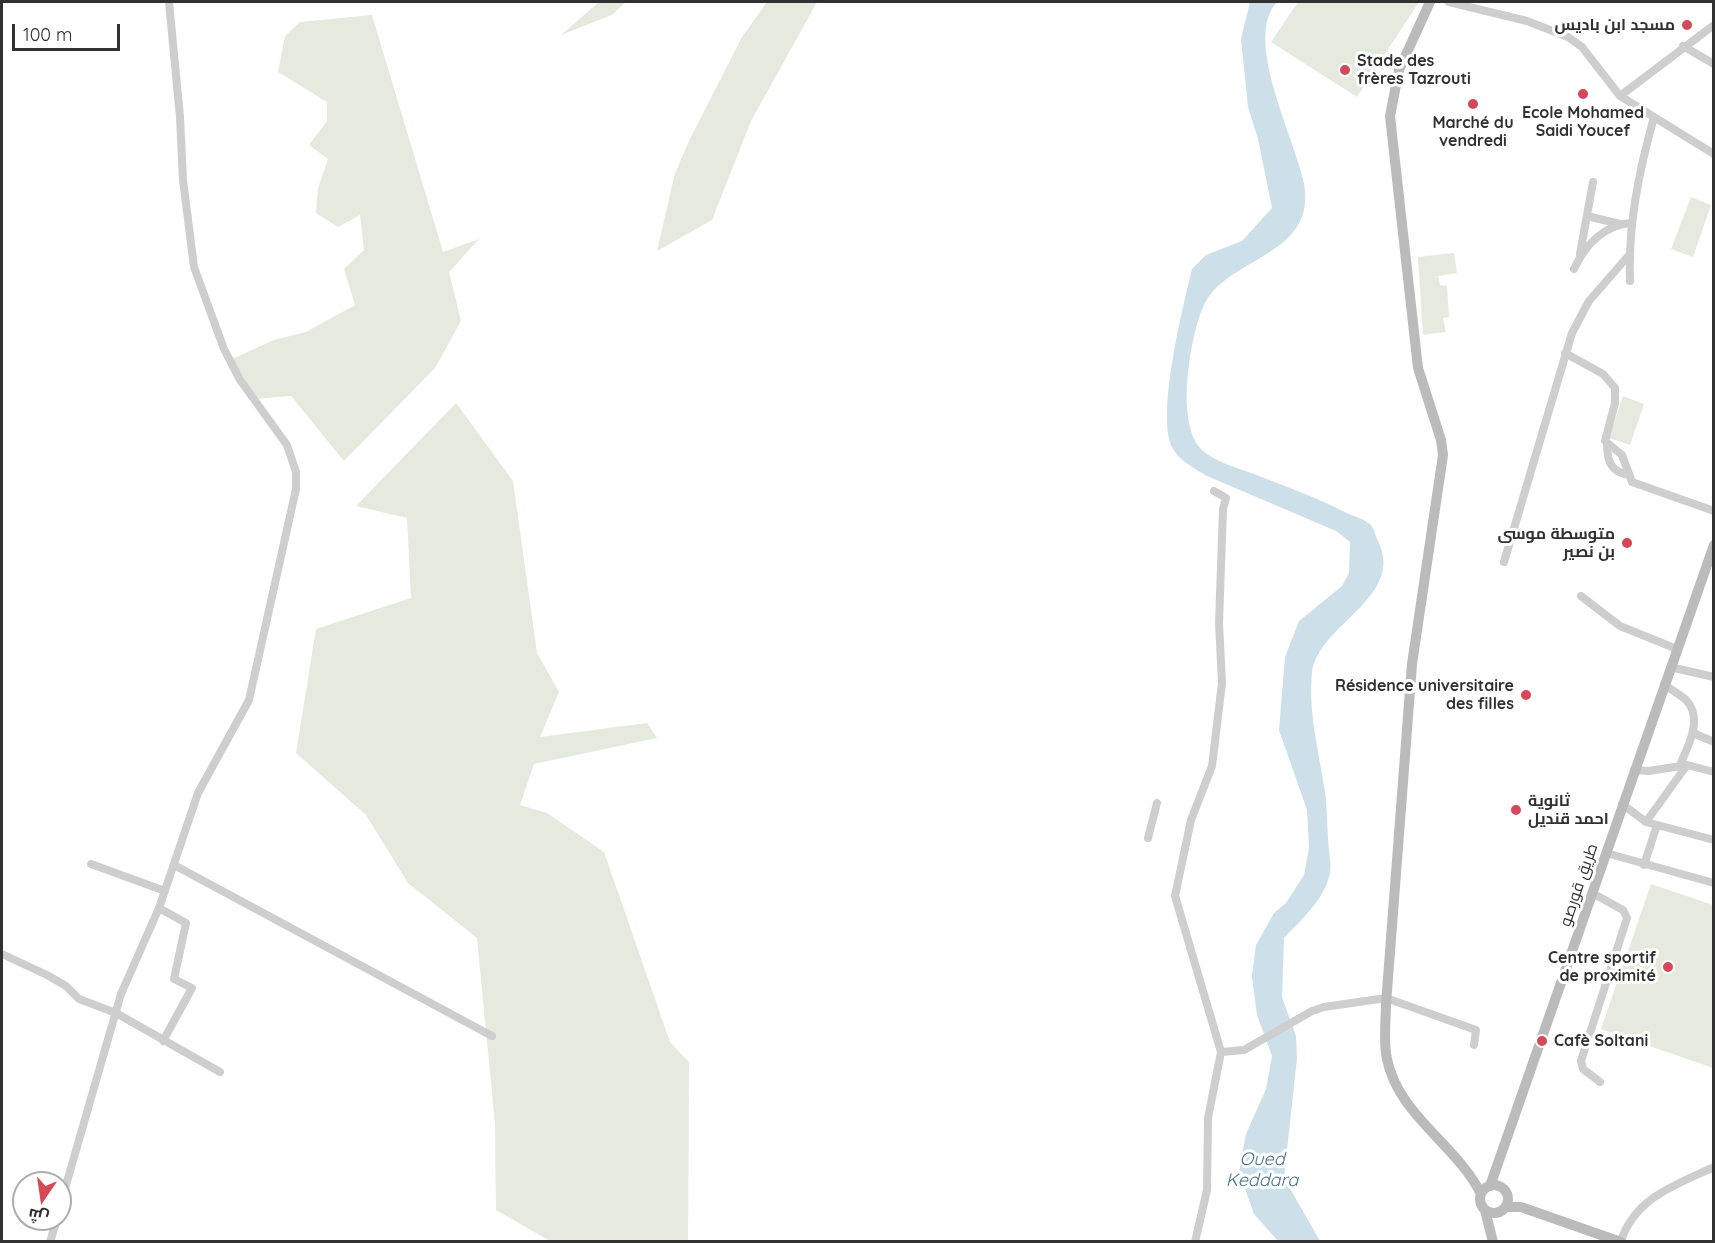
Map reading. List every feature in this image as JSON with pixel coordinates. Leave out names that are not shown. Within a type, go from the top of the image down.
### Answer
[{"type":"main road","points":[[1430,2],[1399,70],[1390,116],[1418,368],[1441,440],[1443,455],[1412,664],[1386,998],[1386,1057],[1391,1076],[1428,1129],[1460,1164],[1479,1176],[1504,1205]]},
{"type":"main road","name":"طريق قورصو","points":[[1490,1188],[1713,545]]},
{"type":"main road","points":[[1490,1188],[1480,1202],[1485,1210],[1493,1238]]},
{"type":"main road","points":[[1493,1238],[1504,1205]]},
{"type":"main road","points":[[1485,1210],[1504,1205],[1521,1207],[1621,1241]]},
{"type":"street","points":[[70,1171],[116,1013],[159,908],[198,793],[249,700],[296,489],[296,472],[287,445],[240,380],[224,349],[194,267],[183,180],[180,117],[169,2]]},
{"type":"street","points":[[1449,2],[1527,21],[1568,37],[1582,48],[1620,96],[1713,154]]},
{"type":"street","points":[[1620,96],[1713,25]]},
{"type":"street","points":[[1683,46],[1713,64]]},
{"type":"street","points":[[1630,281],[1631,223],[1638,177],[1654,117]]},
{"type":"street","points":[[1580,257],[1593,182]]},
{"type":"street","points":[[1587,216],[1620,224],[1631,223]]},
{"type":"street","points":[[1574,269],[1580,257],[1602,233],[1620,224]]},
{"type":"street","points":[[1504,562],[1565,353],[1579,316],[1588,301],[1629,255]]},
{"type":"street","points":[[1565,353],[1603,374],[1615,388],[1614,403],[1605,438],[1607,456],[1617,472],[1629,474]]},
{"type":"street","points":[[1607,443],[1622,455],[1635,484],[1713,512]]},
{"type":"street","points":[[1195,1242],[1207,1190],[1208,1118],[1221,1052],[1175,896],[1191,820],[1212,766],[1222,683],[1219,623],[1223,509],[1226,498],[1214,491]]},
{"type":"street","points":[[1581,596],[1620,626],[1677,649]]},
{"type":"street","points":[[1670,667],[1713,677]]},
{"type":"street","points":[[1646,822],[1684,765],[1693,733],[1694,715],[1691,708],[1686,700],[1664,684]]},
{"type":"street","points":[[1693,733],[1713,742]]},
{"type":"street","points":[[1634,770],[1649,771],[1684,765],[1713,772]]},
{"type":"street","points":[[1148,838],[1157,803]]},
{"type":"street","points":[[1622,804],[1646,822],[1713,840]]},
{"type":"street","points":[[1644,866],[1657,825]]},
{"type":"street","points":[[1606,853],[1644,866],[1713,883]]},
{"type":"street","points":[[91,864],[165,891]]},
{"type":"street","points":[[174,866],[492,1036]]},
{"type":"street","points":[[1592,893],[1623,910],[1627,918],[1581,1061],[1583,1069],[1600,1082]]},
{"type":"street","points":[[159,908],[186,923],[174,980],[192,988],[163,1041]]},
{"type":"street","points":[[2,954],[47,975],[66,986],[79,999],[116,1013],[220,1072]]},
{"type":"street","points":[[1221,1052],[1244,1050],[1312,1011],[1386,998],[1476,1030],[1474,1045]]},
{"type":"street","points":[[1621,1241],[1626,1225],[1642,1205],[1660,1192],[1713,1167]]},
{"type":"shaded area","points":[[599,2],[626,2],[612,15],[561,35]]},
{"type":"shaded area","points":[[767,2],[817,2],[751,121],[712,220],[657,251],[675,173],[690,139],[742,37]]},
{"type":"shaded area","name":"Stade des frères Tazrouti","points":[[1298,2],[1419,2],[1357,97],[1271,42]]},
{"type":"shaded area","points":[[372,15],[443,252],[479,239],[449,272],[461,321],[435,368],[344,461],[291,396],[254,399],[232,359],[274,340],[306,332],[355,305],[344,269],[364,250],[360,215],[338,227],[316,213],[318,188],[328,159],[309,145],[327,121],[327,102],[278,72],[285,36],[300,22]]},
{"type":"shaded area","points":[[1691,197],[1711,205],[1693,257],[1671,249]]},
{"type":"shaded area","points":[[1454,253],[1457,273],[1438,276],[1440,285],[1447,286],[1449,317],[1443,318],[1446,332],[1423,335],[1418,257]]},
{"type":"shaded area","points":[[1623,396],[1644,404],[1630,445],[1609,438]]},
{"type":"shaded area","points":[[456,403],[513,481],[537,653],[559,692],[540,737],[647,723],[657,738],[534,764],[520,805],[547,813],[604,852],[670,1042],[689,1062],[688,1241],[550,1241],[496,1210],[495,1124],[477,938],[408,883],[366,815],[296,753],[316,629],[411,598],[407,518],[356,506]]},
{"type":"shaded area","name":"Centre sportif de proximité","points":[[1651,884],[1713,905],[1713,1068],[1601,1029]]},
{"type":"water","name":"Oued Keddara","points":[[1250,2],[1277,2],[1268,19],[1265,40],[1268,64],[1304,184],[1305,206],[1299,224],[1287,238],[1273,250],[1223,282],[1204,305],[1191,349],[1187,395],[1189,424],[1198,446],[1213,458],[1311,497],[1371,525],[1383,561],[1380,578],[1371,595],[1329,640],[1318,655],[1312,672],[1313,717],[1325,792],[1330,873],[1318,900],[1284,938],[1282,997],[1296,1036],[1297,1058],[1284,1178],[1320,1241],[1278,1241],[1254,1214],[1239,1172],[1246,1134],[1266,1089],[1272,1056],[1257,1015],[1252,976],[1256,945],[1274,913],[1286,903],[1304,875],[1309,848],[1307,810],[1279,730],[1285,657],[1299,621],[1342,586],[1349,573],[1350,542],[1336,531],[1197,470],[1175,452],[1168,431],[1169,386],[1192,269],[1206,255],[1242,241],[1272,208],[1258,139],[1248,107],[1241,39]]},
{"type":"place","name":"مسجد ابن باديس","points":[[1687,25]]},
{"type":"place","name":"Stade des frères Tazrouti","points":[[1345,70]]},
{"type":"place","name":"Ecole Mohamed Saidi Youcef","points":[[1583,94]]},
{"type":"place","name":"Marché du vendredi","points":[[1473,104]]},
{"type":"place","name":"متوسطة موسى بن نصير","points":[[1627,543]]},
{"type":"place","name":"Résidence universitaire des filles","points":[[1526,695]]},
{"type":"place","name":"ثانوية احمد قنديل","points":[[1516,810]]},
{"type":"place","name":"Centre sportif de proximité","points":[[1668,967]]},
{"type":"place","name":"Cafè Soltani","points":[[1542,1041]]}]
